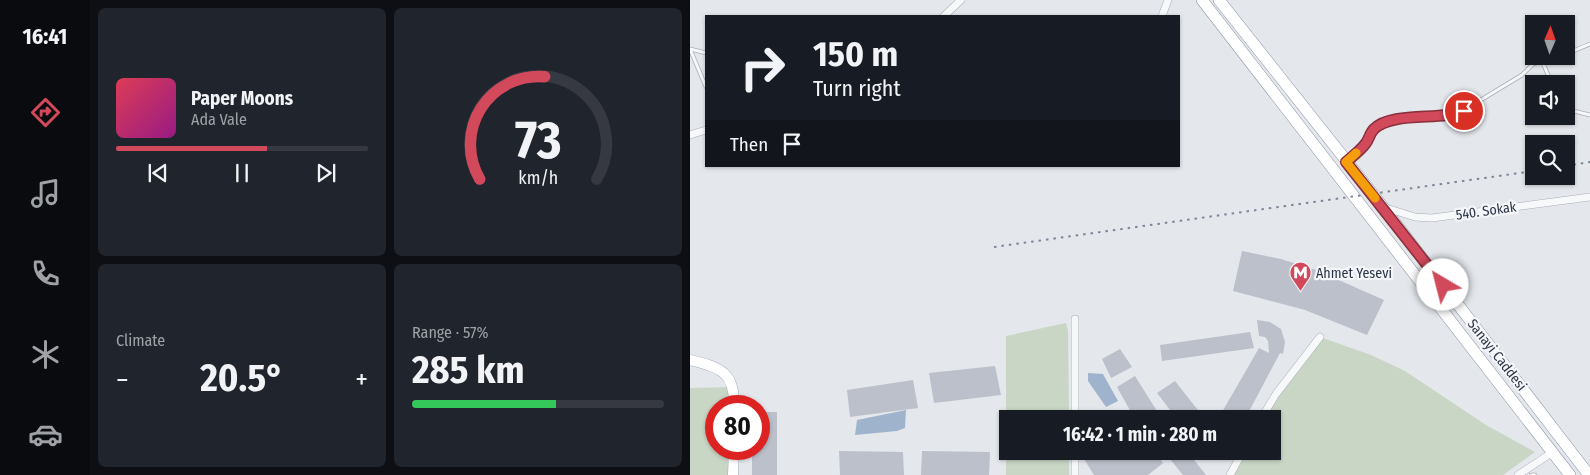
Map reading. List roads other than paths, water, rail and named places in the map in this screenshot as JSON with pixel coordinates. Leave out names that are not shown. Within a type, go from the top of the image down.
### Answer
[{"type":"highway","name":"Sanayi Caddesi","points":[[1202,0],[1553,452],[1564,472]]},
{"type":"highway","name":"Sanayi Caddesi","points":[[1219,0],[1589,474]]},
{"type":"main road","points":[[690,360],[725,372],[735,387],[735,395]]},
{"type":"main road","points":[[733,475],[734,460]]},
{"type":"street","points":[[945,15],[961,0]]},
{"type":"street","points":[[1162,15],[1168,0]]},
{"type":"street","points":[[690,135],[705,130]]},
{"type":"street","name":"540. Sokak","points":[[1382,207],[1415,217],[1432,218],[1590,197]]},
{"type":"street","points":[[1075,319],[1075,410]]},
{"type":"street","points":[[1266,410],[1276,394],[1320,337]]},
{"type":"street","points":[[1518,475],[1553,452]]},
{"type":"street","points":[[1075,460],[1075,475]]},
{"type":"street","points":[[1230,475],[1238,460]]},
{"type":"lane","points":[[1575,50],[1590,44]]},
{"type":"lane","points":[[690,49],[705,53]]},
{"type":"lane","points":[[690,49],[705,85]]},
{"type":"lane","points":[[1346,162],[1365,145],[1374,129],[1387,122],[1416,116],[1456,114],[1522,75],[1531,65]]},
{"type":"lane","points":[[1575,111],[1590,115]]},
{"type":"water","points":[[1088,373],[1103,374],[1118,401],[1106,407],[1088,381]]},
{"type":"water","points":[[906,410],[905,428],[897,431],[855,435],[857,420]]},
{"type":"railway","points":[[1575,164],[1590,162]]},
{"type":"railway","points":[[994,247],[1525,172]]},
{"type":"place","name":"Ahmet Yesevi","points":[[1300,292]]}]
